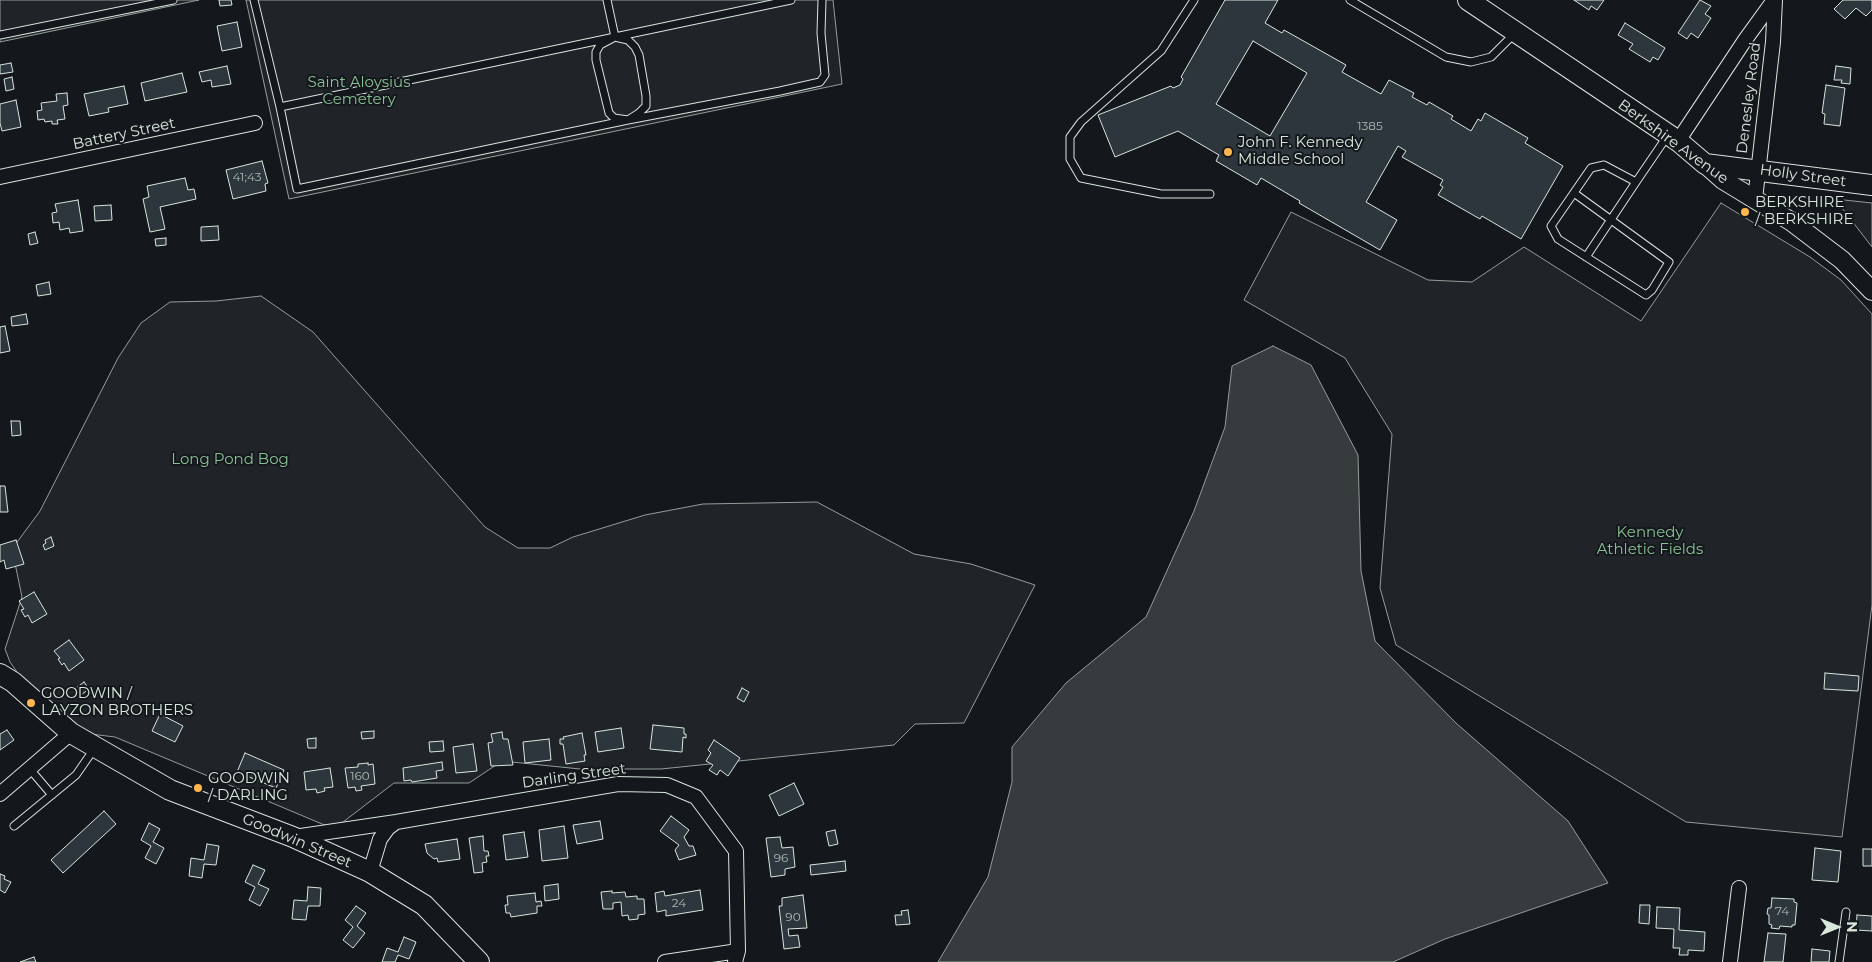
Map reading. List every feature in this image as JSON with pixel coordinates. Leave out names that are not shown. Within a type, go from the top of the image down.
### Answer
[{"type":"main road","name":"Berkshire Avenue","points":[[1468,0],[1673,138],[1705,164]]},
{"type":"main road","name":"Holly Street","points":[[1705,164],[1872,185]]},
{"type":"main road","name":"Goodwin Street","points":[[0,674],[13,682],[71,732],[170,790],[293,837],[370,872],[424,905],[480,962]]},
{"type":"street","name":"Denesley Road","points":[[1673,138],[1774,0]]},
{"type":"street","name":"Denesley Road","points":[[1754,199],[1772,42],[1774,0]]},
{"type":"street","name":"Battery Street","points":[[0,177],[255,123]]},
{"type":"street","name":"Berkshire Avenue","points":[[1705,164],[1724,180],[1792,222],[1842,260],[1872,291]]},
{"type":"street","points":[[0,794],[71,732]]},
{"type":"street","name":"Darling Street","points":[[293,837],[396,822],[618,784],[667,785],[696,797],[736,851],[736,956]]},
{"type":"street","points":[[370,872],[380,840],[388,828],[396,822]]},
{"type":"street","points":[[1730,962],[1739,888]]},
{"type":"street","points":[[664,962],[736,956]]},
{"type":"lane","points":[[0,36],[173,0]]},
{"type":"lane","points":[[254,0],[280,107],[297,189],[820,82],[825,75],[821,33],[822,0]]},
{"type":"lane","points":[[607,0],[615,37]]},
{"type":"lane","points":[[280,107],[791,0]]},
{"type":"lane","points":[[1194,0],[1161,51],[1081,122],[1070,137],[1070,159],[1081,178],[1161,194],[1210,194]]},
{"type":"lane","points":[[1350,0],[1446,57],[1471,62],[1491,57],[1516,32]]},
{"type":"lane","points":[[615,37],[628,40],[635,47],[639,55],[646,96],[646,106],[628,120],[614,118],[609,114],[596,60],[596,52],[600,45],[615,37]]},
{"type":"lane","points":[[1586,257],[1636,182],[1673,138]]},
{"type":"lane","points":[[1574,194],[1669,262],[1652,290],[1646,295],[1558,239],[1551,226],[1591,168],[1604,165],[1636,182]]},
{"type":"lane","points":[[14,826],[76,775],[96,747]]},
{"type":"lane","points":[[29,768],[52,795]]},
{"type":"lane","points":[[1840,962],[1846,912]]},
{"type":"green space","points":[[0,0],[199,0],[0,42]]},
{"type":"green space","name":"Saint Aloysius Cemetery","points":[[246,0],[833,0],[842,84],[289,199]]},
{"type":"green space","points":[[1835,199],[1872,203],[1872,247]]},
{"type":"green space","name":"Kennedy Athletic Fields","points":[[1721,203],[1810,257],[1841,280],[1872,314],[1872,605],[1842,837],[1686,822],[1396,645],[1380,588],[1392,434],[1345,358],[1244,300],[1291,212],[1428,280],[1472,282],[1524,247],[1641,321]]},
{"type":"green space","name":"Long Pond Bog","points":[[261,296],[313,332],[485,527],[518,548],[550,548],[573,537],[645,515],[703,504],[817,502],[914,554],[971,564],[1035,585],[964,723],[915,724],[894,745],[661,769],[580,769],[502,761],[469,783],[394,783],[334,829],[115,737],[66,731],[26,685],[10,662],[5,649],[22,597],[12,549],[40,511],[118,358],[141,323],[170,302],[216,301]]},
{"type":"shaded area","points":[[1273,346],[1311,365],[1358,455],[1361,571],[1375,641],[1456,723],[1568,821],[1608,883],[1445,939],[1393,962],[938,962],[988,877],[1012,782],[1012,747],[1066,683],[1146,617],[1194,511],[1225,427],[1232,366]]},
{"type":"building","points":[[219,0],[231,0],[232,5],[220,6]]},
{"type":"building","points":[[1225,0],[1278,0],[1265,23],[1282,33],[1284,30],[1346,65],[1342,72],[1381,94],[1389,80],[1414,93],[1412,97],[1427,105],[1429,102],[1453,116],[1451,119],[1471,131],[1478,119],[1481,121],[1485,113],[1528,138],[1525,143],[1563,166],[1521,239],[1482,216],[1480,219],[1438,195],[1443,187],[1440,185],[1443,180],[1402,157],[1406,151],[1398,146],[1366,202],[1397,220],[1380,250],[1299,203],[1300,201],[1261,178],[1257,185],[1216,161],[1219,155],[1178,131],[1115,157],[1098,115],[1171,86],[1173,88],[1180,85],[1183,79],[1181,77]],"holes":[[[1253,41],[1307,73],[1270,136],[1216,104]]]},
{"type":"building","points":[[1574,0],[1604,0],[1597,10],[1591,6],[1589,10]]},
{"type":"building","points":[[1700,0],[1711,6],[1705,14],[1711,18],[1698,38],[1691,33],[1687,39],[1678,33]]},
{"type":"building","points":[[1843,0],[1872,0],[1872,10],[1866,16],[1856,8],[1845,19],[1834,9]]},
{"type":"building","points":[[237,22],[242,47],[222,51],[217,26]]},
{"type":"building","points":[[1625,23],[1665,48],[1658,60],[1653,57],[1650,62],[1629,49],[1633,44],[1618,35]]},
{"type":"building","points":[[11,63],[13,72],[0,74],[0,65]]},
{"type":"building","points":[[227,66],[231,84],[212,87],[211,80],[202,82],[199,72]]},
{"type":"building","points":[[1836,66],[1851,68],[1850,84],[1841,83],[1842,80],[1834,80]]},
{"type":"building","points":[[182,73],[187,92],[145,101],[141,83]]},
{"type":"building","points":[[12,77],[14,89],[6,91],[4,79]]},
{"type":"building","points":[[1826,85],[1845,88],[1840,126],[1824,124],[1825,114],[1822,113]]},
{"type":"building","points":[[124,86],[128,104],[108,108],[109,112],[89,116],[84,94]]},
{"type":"building","points":[[67,93],[68,105],[63,106],[65,119],[57,120],[58,124],[52,124],[52,121],[45,122],[44,119],[38,120],[37,111],[42,110],[41,103],[57,101],[56,94]]},
{"type":"building","points":[[16,100],[21,127],[2,131],[0,104]]},
{"type":"building","points":[[262,161],[268,183],[265,184],[266,191],[233,199],[226,170]]},
{"type":"building","points":[[185,178],[188,190],[194,189],[196,199],[160,207],[165,229],[150,232],[143,199],[149,197],[147,186]]},
{"type":"building","points":[[78,200],[83,231],[70,233],[69,228],[60,230],[59,222],[53,223],[52,213],[57,212],[55,204]]},
{"type":"building","points":[[111,205],[112,220],[95,221],[94,206]]},
{"type":"building","points":[[218,226],[219,240],[201,241],[201,227]]},
{"type":"building","points":[[35,232],[38,243],[30,245],[28,234]]},
{"type":"building","points":[[166,238],[166,245],[156,246],[155,239]]},
{"type":"building","points":[[49,282],[51,294],[38,296],[36,285]]},
{"type":"building","points":[[26,314],[28,324],[12,326],[11,317]]},
{"type":"building","points":[[5,326],[10,351],[0,353],[0,327]]},
{"type":"building","points":[[11,421],[20,421],[21,435],[12,436]]},
{"type":"building","points":[[0,486],[5,486],[8,512],[0,512]]},
{"type":"building","points":[[51,537],[54,546],[45,550],[43,545],[46,543],[45,540]]},
{"type":"building","points":[[16,540],[24,564],[6,569],[4,560],[0,562],[0,545]]},
{"type":"building","points":[[34,592],[47,614],[32,623],[28,615],[25,617],[21,610],[24,609],[19,601]]},
{"type":"building","points":[[69,640],[84,660],[69,671],[64,663],[62,665],[58,659],[60,658],[54,651]]},
{"type":"building","points":[[1825,673],[1859,676],[1858,691],[1824,689]]},
{"type":"building","points":[[84,682],[89,689],[81,695],[76,688]]},
{"type":"building","points":[[742,688],[749,692],[744,702],[737,698]]},
{"type":"building","points":[[160,714],[183,726],[175,742],[152,731]]},
{"type":"building","points":[[653,725],[684,728],[686,738],[683,737],[682,752],[650,749]]},
{"type":"building","points":[[621,728],[624,748],[598,752],[595,732]]},
{"type":"building","points":[[7,730],[14,740],[0,750],[0,734]]},
{"type":"building","points":[[374,731],[374,738],[362,739],[361,732]]},
{"type":"building","points":[[502,732],[503,739],[508,739],[513,765],[491,766],[488,743],[493,742],[491,734]]},
{"type":"building","points":[[582,733],[586,755],[584,755],[585,761],[566,764],[563,744],[560,744],[560,739]]},
{"type":"building","points":[[316,738],[316,748],[308,748],[307,739]]},
{"type":"building","points":[[549,739],[551,760],[525,763],[523,742]]},
{"type":"building","points":[[714,740],[740,758],[728,776],[720,770],[717,775],[709,770],[713,765],[706,761],[711,753],[708,750]]},
{"type":"building","points":[[443,741],[444,751],[430,752],[429,742]]},
{"type":"building","points":[[473,744],[477,771],[456,773],[453,747]]},
{"type":"building","points":[[245,753],[284,770],[276,788],[237,772]]},
{"type":"building","points":[[442,762],[443,770],[436,771],[437,778],[412,782],[411,780],[404,781],[403,768]]},
{"type":"building","points":[[368,763],[368,765],[373,764],[375,784],[361,786],[362,790],[356,791],[355,787],[348,788],[345,768],[358,767],[358,764]]},
{"type":"building","points":[[330,768],[333,787],[324,788],[325,791],[317,793],[316,789],[306,790],[304,772]]},
{"type":"building","points":[[794,783],[804,804],[779,816],[769,795]]},
{"type":"building","points":[[104,811],[116,824],[63,873],[51,860]]},
{"type":"building","points":[[671,816],[689,830],[684,837],[689,846],[693,846],[696,855],[679,860],[675,850],[679,845],[660,831]]},
{"type":"building","points":[[600,821],[603,839],[577,844],[573,825]]},
{"type":"building","points":[[149,823],[160,829],[153,842],[164,848],[156,864],[145,858],[151,846],[141,840]]},
{"type":"building","points":[[564,826],[568,858],[542,861],[539,830]]},
{"type":"building","points":[[835,830],[838,844],[829,846],[826,832]]},
{"type":"building","points":[[524,832],[528,857],[506,860],[503,835]]},
{"type":"building","points":[[483,836],[484,851],[488,851],[489,856],[486,856],[487,862],[482,863],[483,872],[474,873],[469,838]]},
{"type":"building","points":[[780,837],[782,848],[793,847],[795,867],[785,869],[785,875],[771,877],[766,838]]},
{"type":"building","points":[[457,839],[460,859],[438,862],[437,858],[434,859],[427,853],[425,844]]},
{"type":"building","points":[[207,844],[219,846],[216,865],[204,864],[202,878],[189,876],[191,858],[204,860]]},
{"type":"building","points":[[1815,848],[1841,851],[1838,882],[1812,880]]},
{"type":"building","points":[[1863,849],[1872,849],[1872,866],[1863,866]]},
{"type":"building","points":[[845,861],[846,871],[811,875],[810,865]]},
{"type":"building","points":[[253,865],[265,870],[258,884],[269,889],[260,906],[249,900],[255,887],[245,882]]},
{"type":"building","points":[[0,874],[5,876],[4,879],[11,882],[5,893],[0,890]]},
{"type":"building","points":[[558,884],[559,899],[545,901],[544,886]]},
{"type":"building","points":[[308,887],[321,888],[320,906],[308,906],[306,920],[292,919],[294,900],[307,901]]},
{"type":"building","points":[[700,890],[703,910],[666,916],[666,910],[657,912],[655,893],[664,891],[665,896]]},
{"type":"building","points":[[612,891],[612,893],[625,892],[626,897],[637,896],[637,899],[644,899],[645,914],[638,915],[638,919],[629,920],[628,915],[622,916],[621,902],[613,903],[613,909],[603,909],[601,892]]},
{"type":"building","points":[[535,893],[536,902],[541,901],[542,906],[537,906],[537,913],[511,917],[510,913],[506,913],[505,905],[508,905],[507,896]]},
{"type":"building","points":[[803,895],[807,928],[788,929],[789,936],[798,935],[800,947],[784,949],[779,906],[782,906],[782,898]]},
{"type":"building","points":[[1772,898],[1794,899],[1794,902],[1797,903],[1795,925],[1792,925],[1792,927],[1780,926],[1779,929],[1771,928],[1772,925],[1769,924],[1769,915],[1767,914],[1768,908],[1771,908]]},
{"type":"building","points":[[1640,905],[1650,905],[1649,924],[1639,923]]},
{"type":"building","points":[[356,906],[366,913],[357,926],[365,933],[353,948],[343,940],[353,927],[345,920]]},
{"type":"building","points":[[1657,907],[1680,908],[1679,930],[1705,932],[1704,951],[1688,950],[1688,955],[1679,955],[1680,948],[1673,948],[1674,929],[1656,928]]},
{"type":"building","points":[[908,910],[910,924],[896,925],[895,915],[902,915],[901,911]]},
{"type":"building","points":[[1857,915],[1872,916],[1872,931],[1856,930]]},
{"type":"building","points":[[1768,933],[1786,934],[1783,962],[1764,962]]},
{"type":"building","points":[[404,937],[416,942],[409,959],[398,955],[395,962],[382,962],[387,948],[398,952]]},
{"type":"building","points":[[1812,949],[1830,951],[1829,962],[1811,962]]},
{"type":"building","points":[[34,957],[36,962],[20,962]]},
{"type":"place","name":"John F. Kennedy Middle School","points":[[1228,152]]},
{"type":"place","name":"BERKSHIRE / BERKSHIRE","points":[[1745,212]]},
{"type":"place","name":"GOODWIN / LAYZON BROTHERS","points":[[31,703]]},
{"type":"place","name":"GOODWIN / DARLING","points":[[198,788]]}]
